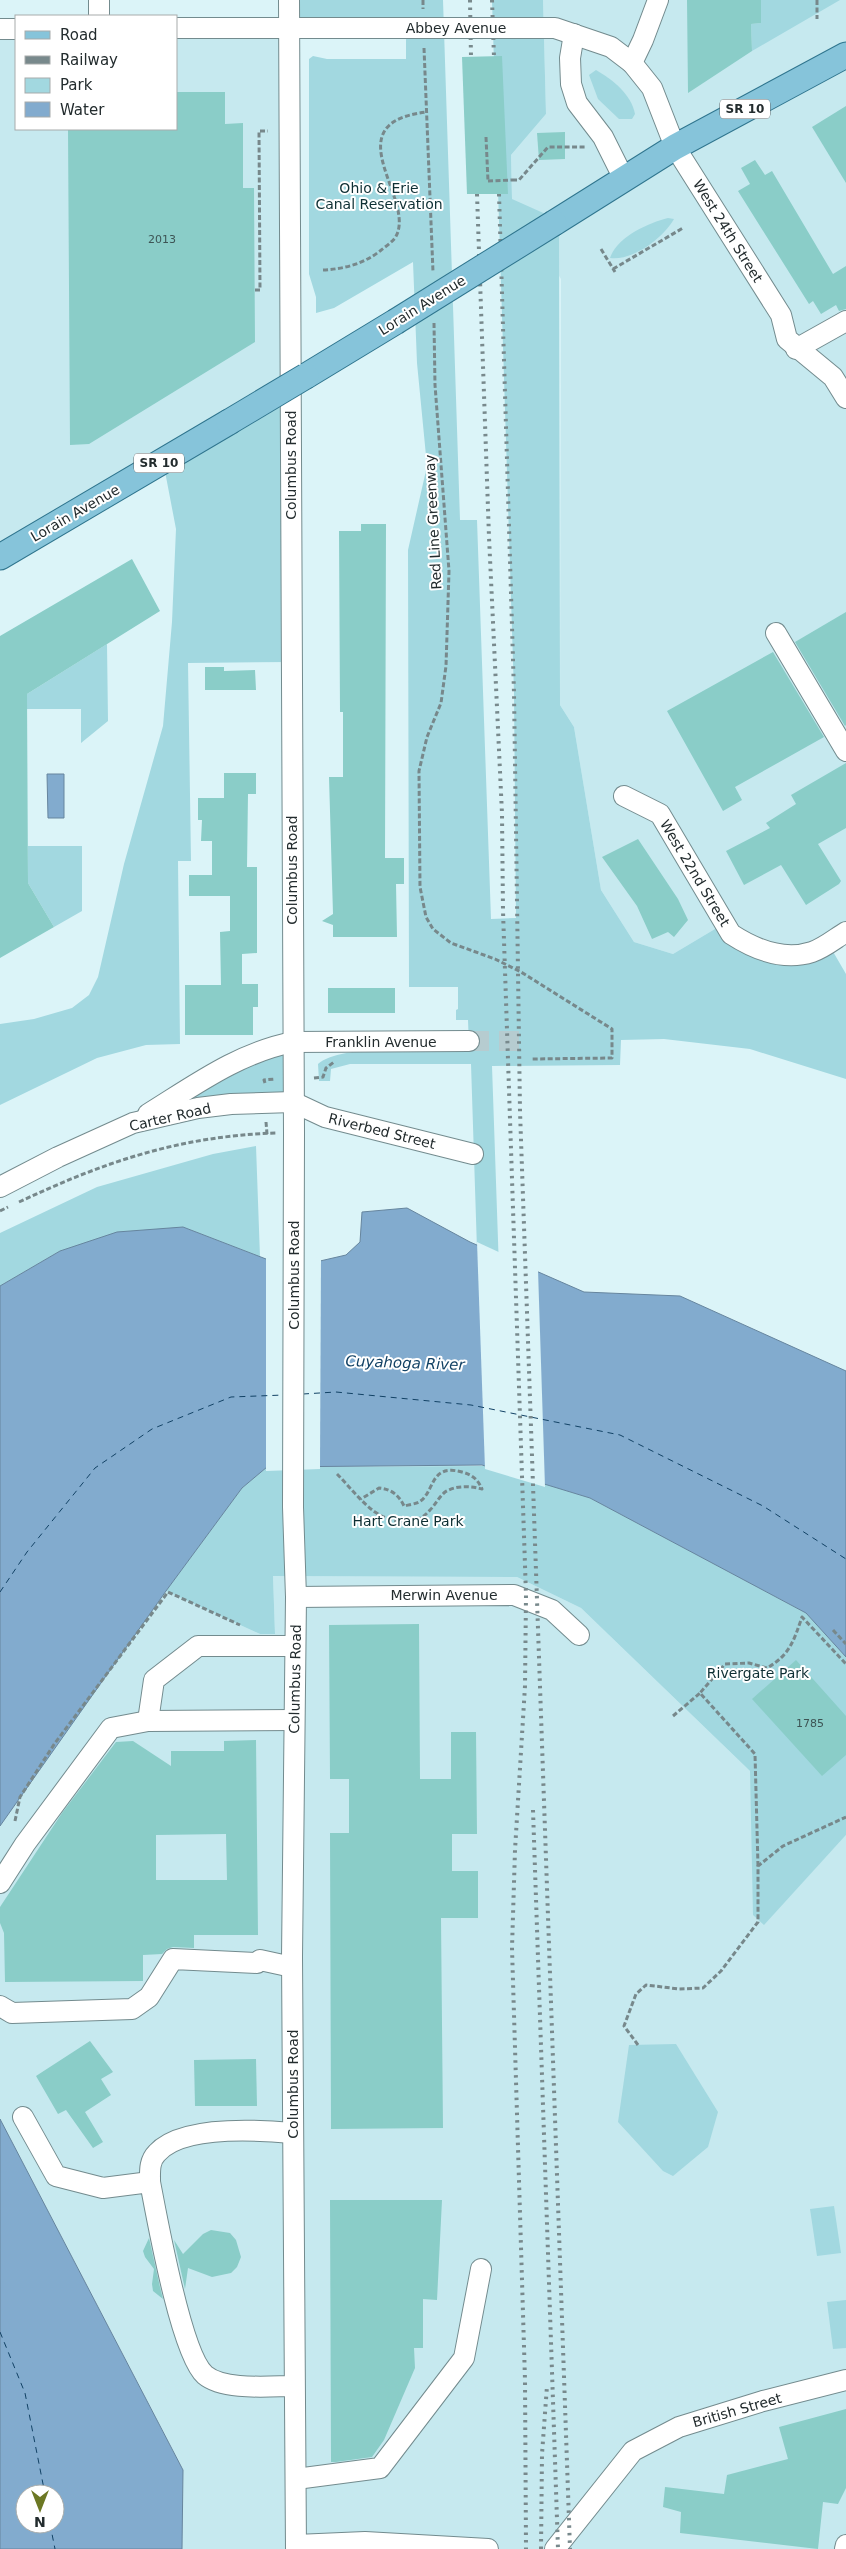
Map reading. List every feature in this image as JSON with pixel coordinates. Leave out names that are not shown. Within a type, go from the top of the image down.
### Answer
[{"type":"main road","name":"Lorain Avenue","points":[[0,557],[395,322],[675,147],[846,55]]},
{"type":"street","points":[[99,0],[99,15]]},
{"type":"street","name":"Columbus Road","points":[[289,0],[294,1507],[296,1597],[292,2133],[296,2547]]},
{"type":"street","points":[[632,63],[658,0]]},
{"type":"street","name":"Abbey Avenue","points":[[178,28],[555,28],[611,47],[632,63],[652,88],[675,147]]},
{"type":"street","points":[[0,29],[15,29]]},
{"type":"street","points":[[574,34],[570,58],[570,84],[577,103],[603,136],[624,180]]},
{"type":"street","name":"West 24th Street","points":[[675,147],[781,315],[787,339],[796,349]]},
{"type":"street","points":[[846,321],[796,349],[832,377],[846,398]]},
{"type":"street","points":[[776,633],[846,751]]},
{"type":"street","name":"West 22nd Street","points":[[624,796],[660,814],[731,934],[746,944],[766,952],[788,954],[812,952],[846,932]]},
{"type":"street","name":"Franklin Avenue","points":[[134,1123],[252,1053],[293,1042],[469,1041]]},
{"type":"street","name":"Carter Road","points":[[0,1187],[58,1157],[134,1123],[198,1108],[294,1102]]},
{"type":"street","name":"Riverbed Street","points":[[294,1102],[325,1117],[473,1154]]},
{"type":"street","name":"Merwin Avenue","points":[[296,1597],[514,1595],[552,1610],[579,1635]]},
{"type":"street","points":[[148,1720],[154,1680],[198,1646],[295,1646]]},
{"type":"street","points":[[0,1883],[25,1844],[111,1728],[148,1720],[294,1720]]},
{"type":"street","points":[[0,2006],[12,2014],[132,2010],[149,1997],[173,1959],[257,1963],[260,1960],[292,1968]]},
{"type":"street","points":[[23,2117],[56,2176],[103,2188],[150,2182]]},
{"type":"street","points":[[292,2133],[266,2131],[224,2132],[189,2136],[170,2143],[157,2152],[150,2164],[150,2182],[167,2265],[195,2363],[206,2376],[226,2384],[294,2386]]},
{"type":"street","points":[[296,2479],[380,2468],[464,2358],[481,2269]]},
{"type":"street","name":"British Street","points":[[555,2549],[633,2451],[679,2427],[846,2380]]},
{"type":"street","points":[[296,2547],[365,2542],[488,2549]]},
{"type":"street","points":[[845,2549],[846,2545]]},
{"type":"path","points":[[423,0],[434,281]]},
{"type":"path","points":[[817,0],[817,20]]},
{"type":"path","points":[[323,270],[338,270],[370,258],[394,239],[399,224],[398,208],[381,163],[382,140],[393,122],[406,115],[426,112]]},
{"type":"path","points":[[255,290],[260,290],[259,131],[268,131]]},
{"type":"path","points":[[486,137],[488,180],[519,180],[548,147],[586,147]]},
{"type":"path","points":[[601,248],[614,270],[684,228]]},
{"type":"path","name":"Red Line Greenway","points":[[434,316],[435,385],[449,571],[446,666],[441,703],[427,737],[419,770],[420,887],[426,917],[433,929],[451,943],[496,959],[521,972],[612,1029],[612,1058],[531,1059]]},
{"type":"path","points":[[0,1211],[64,1181],[158,1148],[210,1138],[267,1134],[266,1117]]},
{"type":"path","points":[[338,1474],[361,1499],[374,1512],[390,1520],[405,1522],[420,1520],[446,1491],[472,1486],[482,1489],[478,1481],[471,1475],[450,1471],[438,1475],[419,1502],[404,1506],[390,1491],[379,1488],[361,1499]]},
{"type":"path","points":[[14,1830],[20,1797],[55,1742],[168,1592],[243,1626]]},
{"type":"path","points":[[672,1716],[700,1693],[725,1664],[749,1663],[767,1668],[782,1660],[795,1639],[802,1617],[846,1664]]},
{"type":"path","points":[[833,1630],[846,1644]]},
{"type":"path","points":[[638,2045],[624,2026],[640,1989],[646,1985],[679,1989],[702,1988],[721,1971],[758,1922],[755,1754],[700,1693]]},
{"type":"path","points":[[758,1866],[783,1846],[846,1817]]},
{"type":"shaded area","points":[[543,0],[846,0],[846,932],[788,954],[725,923],[673,954],[634,942],[601,890],[574,727],[560,705],[561,279],[512,199],[511,155],[546,114]]},
{"type":"shaded area","points":[[178,28],[289,28],[290,387],[0,557],[0,29],[15,29],[15,130],[178,130]]},
{"type":"shaded area","points":[[273,1576],[517,1577],[581,1608],[750,1771],[764,1924],[846,1835],[846,2549],[182,2549],[183,2469],[0,2119],[0,1826],[166,1591],[260,1634],[275,1633]]},
{"type":"green space","points":[[289,0],[443,0],[460,520],[477,520],[491,919],[516,918],[514,693],[492,0],[543,0],[546,114],[511,155],[512,199],[559,220],[560,705],[574,727],[601,890],[634,942],[673,954],[725,923],[766,952],[828,943],[846,974],[846,1079],[750,1049],[664,1039],[621,1040],[620,1065],[492,1066],[506,1472],[590,1498],[806,1613],[846,1657],[846,1835],[764,1925],[753,1915],[750,1771],[581,1608],[517,1577],[273,1576],[275,1634],[260,1634],[166,1591],[242,1488],[267,1467],[484,1466],[471,1064],[350,1064],[331,1069],[330,1081],[319,1081],[318,1064],[329,1058],[346,1053],[390,1048],[469,1046],[468,1020],[456,1020],[458,987],[409,987],[408,550],[427,466],[417,363],[413,262],[334,308],[316,313],[316,297],[309,274],[309,59],[313,56],[327,59],[406,59],[406,28],[289,28]]},
{"type":"green space","points":[[761,0],[840,0],[752,51],[751,24],[761,23]]},
{"type":"green space","points":[[596,70],[615,83],[630,100],[635,114],[632,119],[619,119],[598,99],[589,75]]},
{"type":"green space","points":[[668,218],[674,219],[663,234],[646,247],[628,256],[610,258],[614,250],[626,237],[651,223]]},
{"type":"green space","points":[[290,387],[292,662],[188,663],[191,861],[178,861],[180,1044],[146,1045],[97,1058],[0,1105],[0,1024],[34,1019],[72,1008],[89,995],[98,977],[124,864],[163,726],[172,622],[176,529],[163,461]]},
{"type":"green space","points":[[107,644],[108,721],[81,743],[81,709],[27,709],[27,694]]},
{"type":"green space","points":[[28,846],[82,846],[82,911],[54,927],[28,883]]},
{"type":"green space","points":[[293,1042],[293,1102],[140,1119]]},
{"type":"green space","points":[[256,1146],[260,1257],[183,1227],[60,1251],[0,1286],[0,1233],[97,1187],[213,1154]]},
{"type":"green space","points":[[676,2044],[718,2112],[708,2147],[673,2176],[663,2171],[618,2122],[629,2045]]},
{"type":"green space","points":[[834,2206],[841,2253],[817,2256],[810,2209]]},
{"type":"green space","points":[[846,2300],[846,2348],[833,2349],[827,2302]]},
{"type":"water","points":[[47,774],[64,774],[64,818],[48,818]]},
{"type":"water","name":"Cuyahoga River","points":[[407,1208],[470,1242],[584,1292],[680,1296],[846,1371],[846,1657],[806,1613],[590,1498],[482,1465],[267,1467],[242,1488],[166,1591],[0,1826],[0,1286],[60,1251],[117,1232],[183,1227],[266,1259],[320,1261],[346,1255],[360,1242],[362,1212]]},
{"type":"water","points":[[0,2119],[183,2470],[182,2549],[0,2549]]},
{"type":"pier","points":[[477,1242],[538,1270],[545,1487],[485,1469]]},
{"type":"pier","points":[[266,1257],[321,1258],[320,1469],[266,1471]]},
{"type":"building","points":[[687,0],[761,0],[761,23],[751,24],[752,51],[688,93]]},
{"type":"building","points":[[502,56],[508,194],[467,194],[462,57]]},
{"type":"building","points":[[178,92],[225,92],[225,124],[243,123],[243,188],[254,188],[255,342],[89,444],[70,445],[68,130],[178,130]]},
{"type":"building","points":[[846,106],[846,183],[812,127]]},
{"type":"building","points":[[565,132],[565,159],[539,160],[537,133]]},
{"type":"building","points":[[755,160],[765,175],[772,171],[833,274],[846,266],[846,309],[839,311],[836,305],[821,314],[813,301],[809,304],[738,191],[750,184],[741,168]]},
{"type":"building","points":[[361,524],[386,524],[385,858],[404,858],[404,884],[396,884],[397,937],[333,937],[333,925],[322,921],[333,914],[329,777],[343,777],[343,712],[340,712],[339,531],[361,531]]},
{"type":"building","points":[[132,559],[160,611],[27,694],[28,883],[54,927],[0,958],[0,636]]},
{"type":"building","points":[[846,612],[846,725],[845,726],[795,642]]},
{"type":"building","points":[[773,652],[824,737],[735,787],[742,800],[723,811],[667,711]]},
{"type":"building","points":[[205,667],[224,667],[224,671],[255,670],[256,690],[205,690]]},
{"type":"building","points":[[846,763],[846,828],[818,844],[841,881],[839,884],[806,905],[781,865],[744,885],[726,851],[770,828],[766,823],[796,804],[791,795]]},
{"type":"building","points":[[224,773],[256,773],[256,794],[248,794],[247,867],[257,867],[257,953],[242,954],[242,984],[258,984],[258,1007],[253,1007],[253,1035],[185,1035],[185,985],[221,985],[220,932],[230,931],[230,896],[189,896],[189,875],[212,875],[212,841],[201,841],[202,820],[198,820],[198,798],[224,798]]},
{"type":"building","points":[[638,839],[678,899],[688,920],[674,937],[668,932],[652,939],[637,906],[602,857]]},
{"type":"building","points":[[328,988],[395,988],[395,1013],[328,1013]]},
{"type":"building","points":[[419,1624],[420,1779],[451,1779],[451,1732],[476,1732],[477,1834],[452,1834],[452,1871],[478,1871],[478,1918],[441,1918],[443,2128],[331,2129],[330,1833],[349,1833],[349,1779],[330,1779],[329,1625]]},
{"type":"building","points":[[796,1660],[846,1716],[846,1755],[822,1776],[752,1699]]},
{"type":"building","points":[[256,1740],[258,1935],[194,1935],[194,1948],[173,1947],[167,1949],[162,1954],[143,1955],[143,1981],[5,1982],[4,1933],[0,1923],[0,1907],[62,1813],[116,1742],[133,1741],[171,1766],[171,1751],[224,1751],[224,1741]],"holes":[[[226,1834],[227,1880],[156,1880],[156,1835]]]},
{"type":"building","points":[[90,2041],[113,2072],[101,2079],[111,2095],[85,2112],[103,2142],[93,2148],[66,2110],[58,2114],[36,2076]]},
{"type":"building","points":[[256,2059],[257,2106],[195,2106],[194,2060]]},
{"type":"building","points":[[330,2200],[442,2200],[437,2300],[423,2299],[423,2348],[414,2348],[415,2368],[384,2440],[372,2457],[336,2462],[331,2462]]},
{"type":"building","points":[[211,2230],[230,2233],[236,2240],[241,2257],[237,2267],[231,2273],[212,2277],[188,2268],[185,2289],[174,2240],[183,2254],[203,2234]]},
{"type":"building","points":[[149,2238],[163,2299],[153,2291],[154,2269],[143,2251]]},
{"type":"building","points":[[846,2409],[846,2488],[838,2504],[823,2502],[818,2549],[680,2533],[681,2512],[663,2507],[665,2487],[724,2494],[727,2475],[788,2459],[779,2427]]},
{"type":"ferry route","points":[[303,1394],[336,1392],[471,1405],[620,1435],[763,1506],[846,1559]]},
{"type":"ferry route","points":[[0,1592],[27,1552],[95,1468],[152,1429],[231,1397],[284,1395]]},
{"type":"ferry route","points":[[0,2332],[25,2393],[43,2484]]},
{"type":"ferry route","points":[[52,2534],[55,2549]]},
{"type":"tunnel","points":[[469,1041],[529,1041]]},
{"type":"railway","points":[[470,0],[471,57]]},
{"type":"railway","points":[[492,0],[494,57]]},
{"type":"railway","points":[[477,194],[489,537],[502,814],[503,911],[526,1595],[525,1686],[515,1850],[512,1948],[525,2380],[526,2549]]},
{"type":"railway","points":[[499,194],[514,693],[520,1111],[570,2549]]},
{"type":"railway","points":[[533,1810],[558,2549]]},
{"type":"railway","points":[[541,2549],[542,2454],[547,2386]]},
{"type":"park label","name":"Ohio & Erie Canal Reservation","points":[[379,196]]},
{"type":"park label","name":"Hart Crane Park","points":[[408,1521]]},
{"type":"park label","name":"Rivergate Park","points":[[758,1673]]}]
